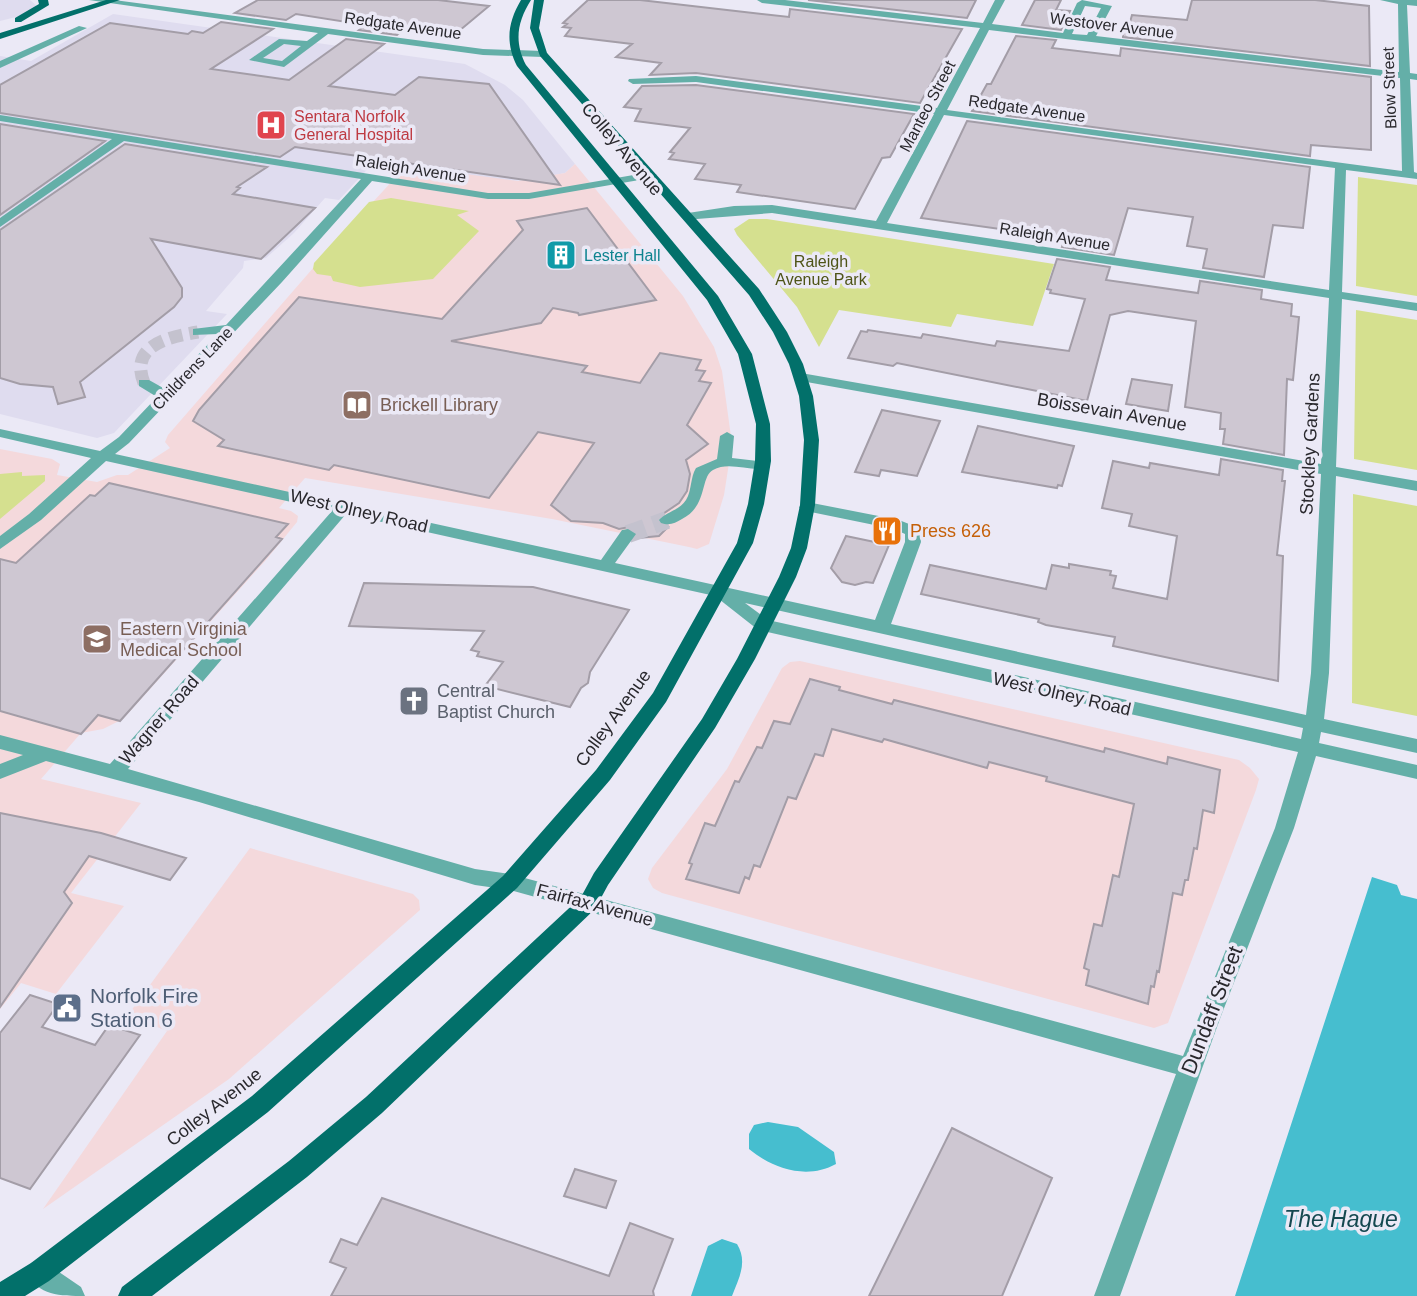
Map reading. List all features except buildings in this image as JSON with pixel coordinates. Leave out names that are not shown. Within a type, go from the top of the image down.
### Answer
[{"type":"main road","points":[[18,20],[40,9],[44,5],[43,0]]},
{"type":"main road","points":[[0,25],[86,0]]},
{"type":"main road","points":[[514,53],[513,23],[526,0]]},
{"type":"main road","name":"Colley Avenue","points":[[131,1296],[299,1169],[374,1105],[588,903],[601,879],[727,696],[798,551],[813,457],[810,419],[801,377],[774,321],[761,301],[543,54],[536,43],[533,26],[539,0]]},
{"type":"main road","points":[[0,36],[113,1]]},
{"type":"main road","name":"Colley Avenue","points":[[1,1296],[40,1272],[260,1104],[510,882],[603,775],[660,697],[745,543],[756,504],[762,465],[763,424],[756,388],[745,354],[729,322],[713,299],[514,53]]},
{"type":"street","name":"Redgate Avenue","points":[[94,0],[483,52],[543,54]]},
{"type":"street","name":"Westover Avenue","points":[[762,0],[1417,77]]},
{"type":"street","name":"Manteo Street","points":[[880,225],[1000,0]]},
{"type":"street","points":[[1385,0],[1417,4]]},
{"type":"street","name":"Blow Street","points":[[1402,1],[1412,175]]},
{"type":"street","points":[[1066,36],[1082,3],[1107,6],[1090,38]]},
{"type":"street","points":[[0,65],[82,28]]},
{"type":"street","points":[[309,44],[282,41],[254,60],[284,64],[326,31]]},
{"type":"street","name":"Redgate Avenue","points":[[633,81],[696,79],[1412,175]]},
{"type":"street","name":"Raleigh Avenue","points":[[0,118],[488,196],[511,197],[651,175]]},
{"type":"street","points":[[0,223],[121,138]]},
{"type":"street","name":"Stockley Gardens","points":[[1314,724],[1318,702],[1341,166]]},
{"type":"street","name":"Childrens Lane","points":[[0,544],[124,440],[370,177]]},
{"type":"street","name":"Raleigh Avenue","points":[[688,217],[734,209],[772,208],[1417,307]]},
{"type":"street","points":[[198,332],[230,329]]},
{"type":"street","name":"Boissevain Avenue","points":[[801,377],[1417,486]]},
{"type":"street","points":[[144,383],[166,396]]},
{"type":"street","name":"West Olney Road","points":[[0,433],[105,454],[1417,746]]},
{"type":"street","points":[[724,464],[727,436]]},
{"type":"street","points":[[667,520],[685,513],[694,503],[701,471],[708,466],[762,465]]},
{"type":"street","points":[[807,507],[900,525],[913,532],[913,542],[881,628]]},
{"type":"street","name":"Wagner Road","points":[[114,773],[343,508]]},
{"type":"street","points":[[605,566],[628,534]]},
{"type":"street","name":"West Olney Road","points":[[718,592],[763,625],[1417,772]]},
{"type":"street","name":"Dundaff Street","points":[[1107,1296],[1189,1068],[1282,832],[1314,724]]},
{"type":"street","name":"Fairfax Avenue","points":[[0,742],[458,869],[475,877],[510,882],[1189,1068]]},
{"type":"street","points":[[0,772],[46,754]]},
{"type":"street","points":[[40,1272],[72,1296]]},
{"type":"shaded area","points":[[0,0],[30,0],[37,6],[24,15],[0,21]]},
{"type":"shaded area","points":[[113,14],[465,64],[505,85],[523,100],[575,164],[565,173],[530,180],[504,181],[376,160],[339,200],[325,198],[294,233],[266,258],[244,261],[243,268],[206,311],[227,314],[114,433],[97,438],[0,414],[0,56],[31,61]]},
{"type":"shaded area","name":"Eastern Virginia Medical School","points":[[575,164],[683,296],[714,347],[722,371],[732,444],[724,495],[709,544],[697,549],[552,519],[305,478],[279,508],[298,516],[297,522],[266,560],[123,719],[103,729],[81,733],[41,779],[141,803],[71,893],[124,906],[56,994],[21,983],[0,1009],[0,449],[52,459],[60,464],[57,475],[97,482],[117,475],[128,475],[170,448],[165,442],[168,435],[327,252],[406,166],[518,181],[565,173]]},
{"type":"shaded area","points":[[800,661],[1239,760],[1250,768],[1259,779],[1256,790],[1168,1023],[1154,1028],[662,893],[653,888],[648,879],[652,868],[727,769],[782,668],[790,662]]},
{"type":"shaded area","points":[[250,848],[413,894],[419,900],[420,910],[229,1079],[43,1209],[167,1031],[128,1015]]},
{"type":"green space","points":[[1358,177],[1417,185],[1417,296],[1356,286]]},
{"type":"green space","points":[[391,198],[469,211],[457,215],[479,231],[433,279],[360,287],[333,281],[331,276],[317,274],[313,269],[314,263],[369,202]]},
{"type":"green space","name":"Raleigh Avenue Park","points":[[749,219],[767,219],[1054,264],[1033,326],[957,314],[951,327],[839,310],[819,347],[797,307],[737,235],[734,229]]},
{"type":"green space","points":[[1356,310],[1417,320],[1417,470],[1354,459]]},
{"type":"green space","points":[[22,472],[22,476],[45,475],[45,481],[0,519],[0,474]]},
{"type":"green space","points":[[1353,494],[1417,506],[1417,716],[1352,703]]},
{"type":"water","name":"The Hague","points":[[1372,877],[1397,885],[1401,895],[1417,899],[1417,1296],[1235,1296]]},
{"type":"water","points":[[768,1122],[798,1127],[834,1152],[836,1164],[825,1169],[802,1172],[779,1167],[758,1156],[749,1149],[749,1134],[754,1125]]},
{"type":"water","points":[[722,1239],[737,1244],[742,1257],[741,1270],[732,1296],[691,1296],[708,1246]]},
{"type":"tunnel","points":[[144,383],[141,370],[147,351],[164,340],[198,332]]},
{"type":"tunnel","points":[[628,534],[667,520]]},
{"type":"place","name":"Sentara Norfolk General Hospital","points":[[271,125]]},
{"type":"place","name":"Lester Hall","points":[[561,255]]},
{"type":"place","name":"Brickell Library","points":[[357,405]]},
{"type":"place","name":"Press 626","points":[[887,531]]},
{"type":"place","name":"Eastern Virginia Medical School","points":[[97,639]]},
{"type":"place","name":"Central Baptist Church","points":[[414,701]]},
{"type":"place","name":"Norfolk Fire Station 6","points":[[67,1008]]}]
